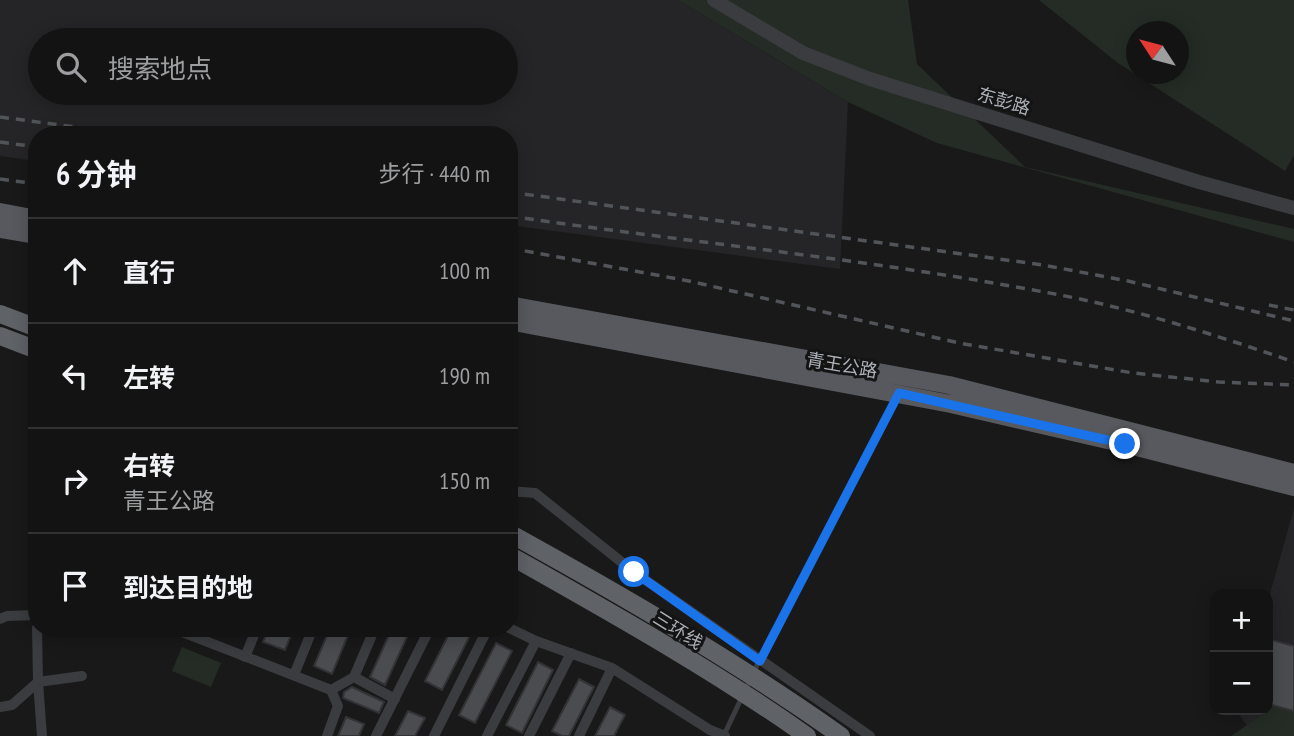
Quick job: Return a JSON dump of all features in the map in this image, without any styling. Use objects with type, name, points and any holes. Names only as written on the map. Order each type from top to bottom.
[{"type":"highway","points":[[0,314],[28,325]]},
{"type":"highway","points":[[0,336],[28,347]]},
{"type":"highway","name":"三环线","points":[[518,538],[640,606],[780,693],[841,736]]},
{"type":"highway","name":"三环线","points":[[518,560],[628,622],[807,736]]},
{"type":"main road","points":[[0,212],[28,217]]},
{"type":"main road","points":[[0,229],[28,234]]},
{"type":"main road","name":"青王公路","points":[[518,307],[949,385],[1294,473]]},
{"type":"main road","name":"青王公路","points":[[518,323],[899,393],[1125,444],[1294,487]]},
{"type":"street","name":"东彭路","points":[[715,0],[803,53],[870,79],[1199,182],[1294,208]]},
{"type":"street","points":[[518,492],[535,493],[634,572],[870,736]]},
{"type":"street","points":[[0,619],[28,615]]},
{"type":"street","points":[[518,632],[612,668],[710,730],[724,736]]},
{"type":"street","points":[[37,637],[42,736]]},
{"type":"street","points":[[206,637],[245,657],[331,690],[338,706],[327,736]]},
{"type":"street","points":[[245,657],[253,637]]},
{"type":"street","points":[[294,675],[309,637]]},
{"type":"street","points":[[331,690],[354,677],[371,637]]},
{"type":"street","points":[[376,736],[426,637]]},
{"type":"street","points":[[434,736],[484,637]]},
{"type":"street","points":[[487,736],[536,641]]},
{"type":"street","points":[[529,736],[571,653]]},
{"type":"street","points":[[579,736],[612,668]]},
{"type":"street","points":[[0,708],[12,705],[38,682],[82,676]]},
{"type":"street","points":[[354,677],[395,699]]},
{"type":"lane","points":[[724,736],[899,393]]},
{"type":"shaded area","points":[[0,0],[678,0],[848,102],[840,269],[518,226],[518,126],[28,126],[28,160],[0,156]]},
{"type":"shaded area","points":[[678,0],[908,0],[917,64],[1025,167],[1294,229],[1294,242],[937,143],[848,102]]},
{"type":"shaded area","points":[[1039,0],[1294,0],[1294,155],[1285,171],[1150,84],[1189,84],[1189,21],[1126,21],[1126,68]]},
{"type":"shaded area","points":[[1294,508],[1294,736],[1254,736],[1240,715],[1273,715],[1271,589]]},
{"type":"shaded area","points":[[182,647],[221,663],[211,687],[172,671]]},
{"type":"shaded area","points":[[1294,693],[1294,736],[1231,736],[1262,715],[1273,715],[1273,707]]},
{"type":"building","points":[[265,637],[290,637],[285,650],[263,642]]},
{"type":"building","points":[[326,637],[347,637],[332,674],[314,666]]},
{"type":"building","points":[[388,637],[407,637],[385,685],[370,677]]},
{"type":"building","points":[[447,637],[469,637],[442,690],[425,681]]},
{"type":"building","points":[[1273,640],[1294,646],[1294,711],[1273,705]]},
{"type":"building","points":[[496,643],[512,651],[475,723],[459,715]]},
{"type":"building","points":[[538,662],[553,670],[522,733],[506,725]]},
{"type":"building","points":[[579,679],[594,687],[569,736],[562,736],[552,731]]},
{"type":"building","points":[[352,687],[384,702],[379,713],[343,698],[344,692]]},
{"type":"building","points":[[610,707],[625,715],[614,736],[595,736]]},
{"type":"building","points":[[408,711],[425,718],[415,736],[395,736]]},
{"type":"building","points":[[346,717],[364,724],[359,736],[338,736]]},
{"type":"railway","points":[[0,117],[68,126]]},
{"type":"railway","points":[[0,142],[28,146]]},
{"type":"railway","points":[[0,179],[28,183]]},
{"type":"railway","points":[[518,193],[1043,265],[1128,281],[1294,321]]},
{"type":"railway","points":[[518,217],[844,260],[1044,292],[1108,305],[1170,322],[1294,362]]},
{"type":"railway","points":[[518,250],[689,281],[959,343],[1133,373],[1219,382],[1294,385]]},
{"type":"railway","points":[[1269,305],[1294,310]]},
{"type":"route","points":[[634,572],[760,661],[899,393],[1125,444]]}]
